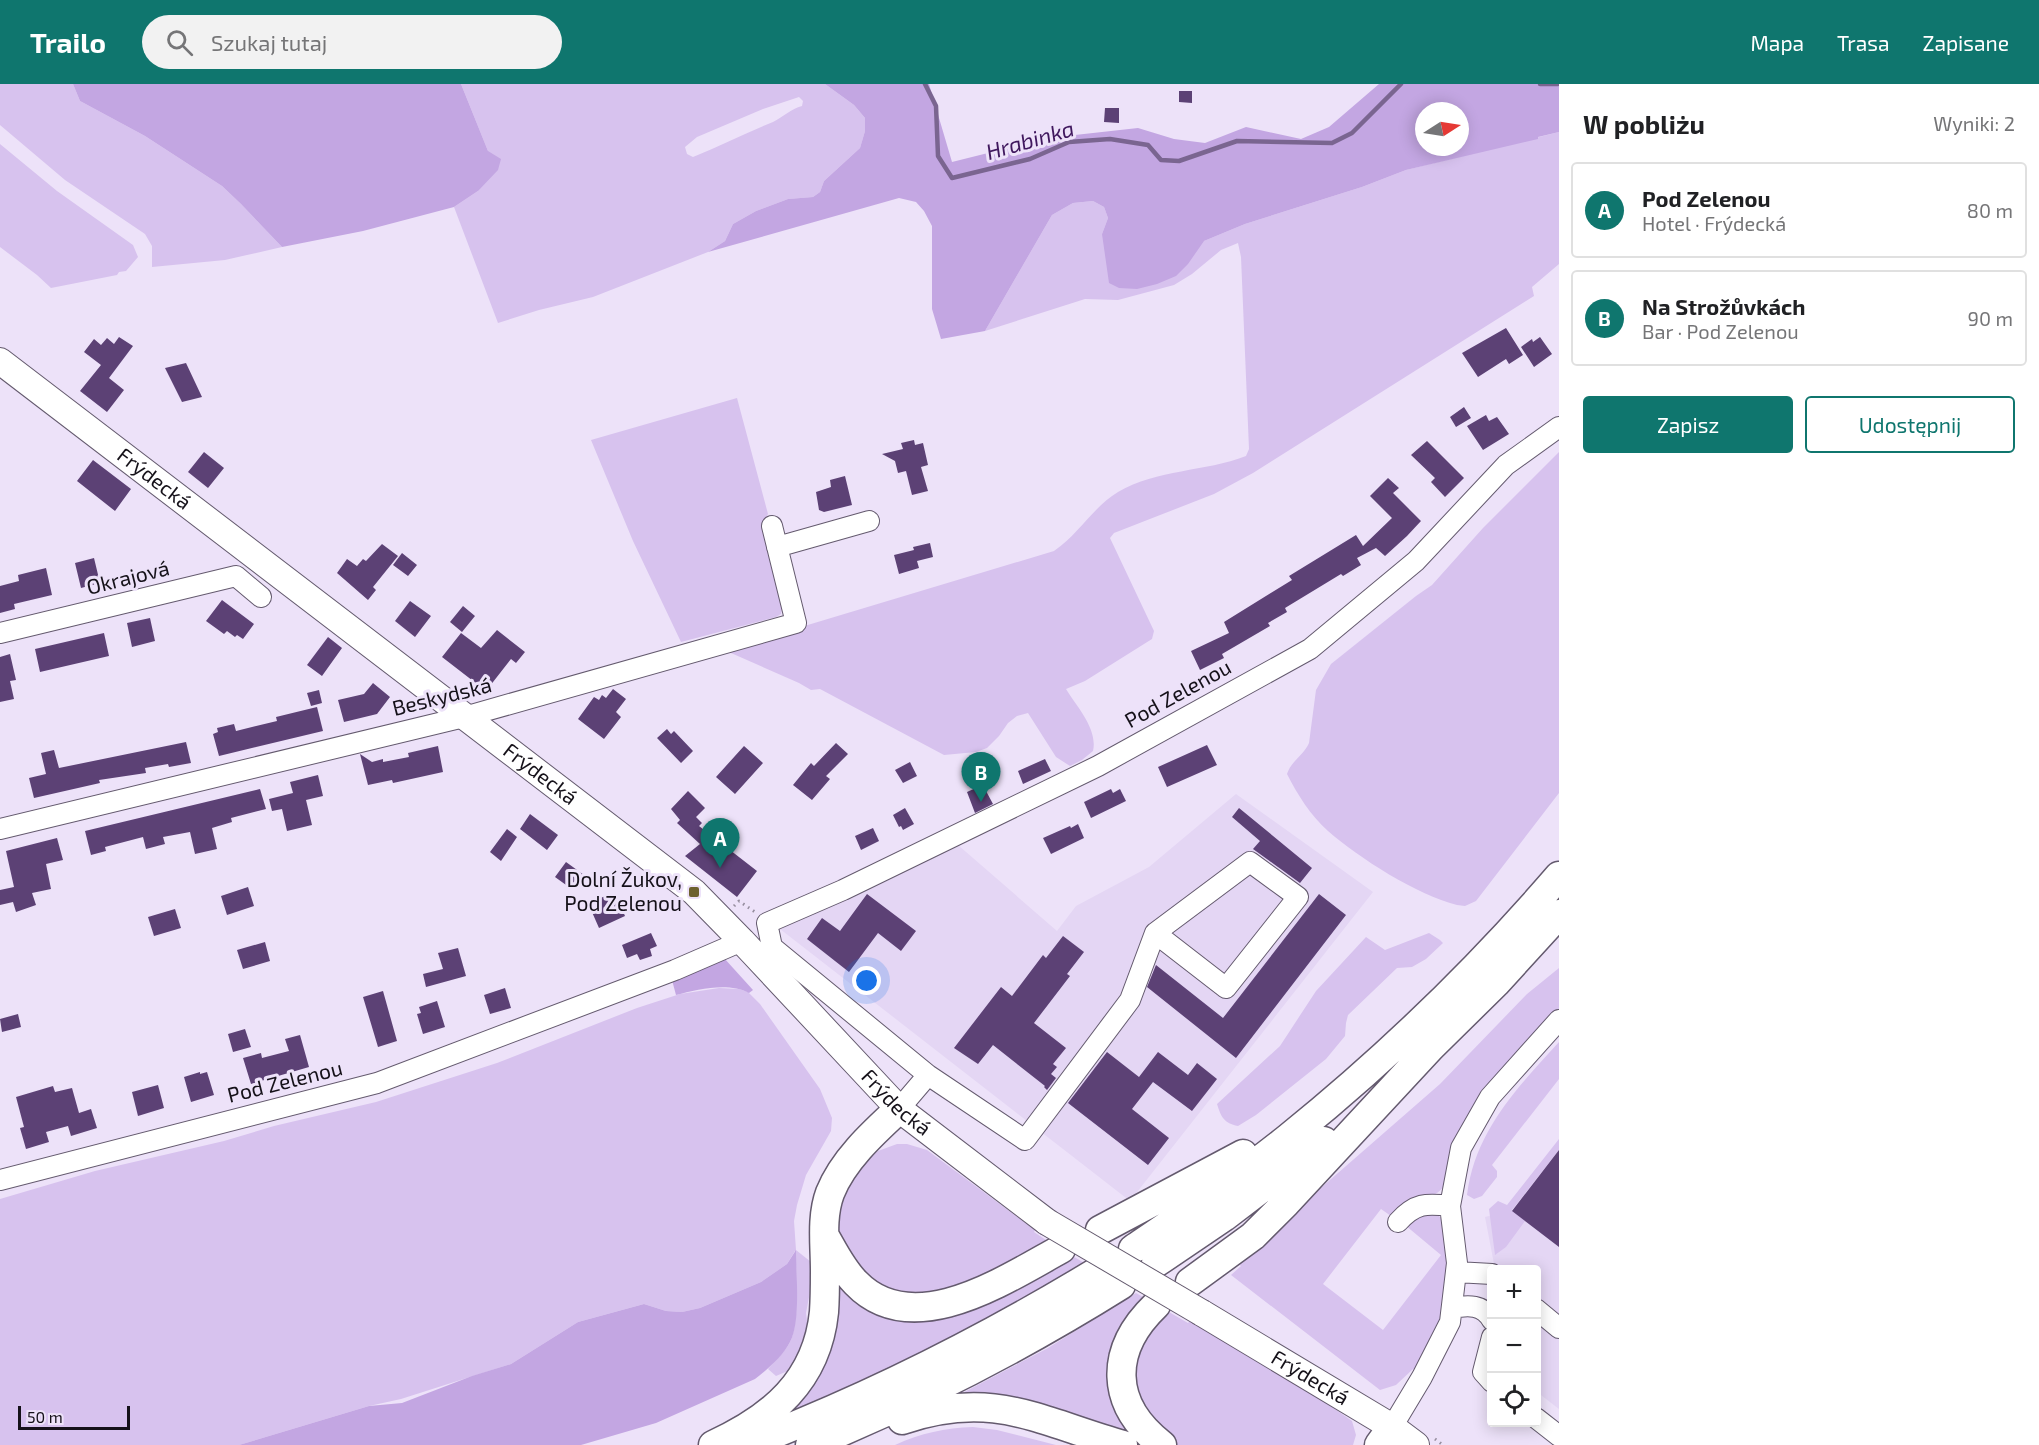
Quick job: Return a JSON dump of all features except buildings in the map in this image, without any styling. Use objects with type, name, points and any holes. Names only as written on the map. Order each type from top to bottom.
[{"type":"highway","points":[[1431,1047],[1295,1164],[1224,1217],[1145,1256],[1228,1184],[1354,1083],[1487,956],[1559,876]]},
{"type":"highway","points":[[1190,1282],[1253,1236],[1431,1047],[1496,983],[1559,914]]},
{"type":"highway","points":[[1100,1230],[1226,1164],[1274,1136],[1354,1083]]},
{"type":"highway","points":[[713,1445],[759,1421],[797,1385],[818,1341],[824,1313],[826,1207],[836,1180],[872,1134],[899,1109]]},
{"type":"highway","points":[[825,1236],[844,1270],[858,1286],[874,1297],[893,1304],[913,1307],[933,1306],[967,1297],[1061,1249]]},
{"type":"highway","points":[[746,1445],[872,1393],[1027,1314],[1110,1278],[1059,1324],[895,1409],[810,1445]]},
{"type":"highway","points":[[1156,1305],[1140,1322],[1127,1343],[1122,1380],[1132,1415],[1147,1434],[1162,1445]]},
{"type":"highway","points":[[823,1445],[932,1411],[968,1406],[1006,1409],[1033,1415],[1123,1445]]},
{"type":"main road","name":"Frýdecká","points":[[0,361],[694,892],[742,940],[899,1109],[1047,1222],[1202,1313],[1385,1436],[1423,1440]]},
{"type":"street","name":"Pod Zelenou","points":[[767,923],[843,890],[1098,766],[1310,649],[1416,561],[1506,465],[1559,428]]},
{"type":"street","points":[[777,547],[869,522]]},
{"type":"street","name":"Beskydská","points":[[1,822],[464,717],[796,623],[772,526]]},
{"type":"street","name":"Okrajová","points":[[0,633],[236,576],[261,597]]},
{"type":"street","points":[[767,923],[772,947],[928,1075],[1025,1140],[1130,1000],[1155,933],[1250,862],[1298,897],[1226,988],[1155,933]]},
{"type":"street","name":"Pod Zelenou","points":[[0,1180],[377,1083],[675,970],[742,940]]},
{"type":"street","points":[[1385,1436],[1418,1384],[1450,1322],[1457,1263],[1450,1206],[1461,1148],[1490,1097],[1559,1020]]},
{"type":"street","points":[[899,1109],[928,1075]]},
{"type":"street","points":[[1398,1222],[1407,1212],[1422,1204],[1450,1206]]},
{"type":"street","points":[[1456,1272],[1487,1274]]},
{"type":"street","points":[[1452,1308],[1470,1305],[1487,1312],[1490,1319]]},
{"type":"street","points":[[1541,1313],[1559,1328]]},
{"type":"street","points":[[1487,1354],[1483,1371],[1487,1376]]},
{"type":"street","points":[[1541,1422],[1559,1436]]},
{"type":"path","points":[[722,920],[739,901],[767,923]]},
{"type":"path","points":[[1423,1440],[1443,1445]]},
{"type":"shaded area","points":[[0,84],[73,84],[80,101],[145,136],[222,186],[282,247],[225,260],[152,267],[152,246],[145,234],[65,180],[0,125]]},
{"type":"shaded area","points":[[73,84],[461,84],[488,151],[501,159],[498,170],[478,191],[454,207],[363,231],[282,247],[222,186],[145,136],[80,101]]},
{"type":"shaded area","points":[[461,84],[825,84],[854,105],[865,118],[865,131],[860,148],[824,181],[820,192],[813,197],[788,199],[756,211],[733,224],[725,241],[708,252],[593,297],[498,323],[454,207],[478,191],[488,151]],"holes":[[[799,97],[803,101],[802,106],[773,122],[693,157],[687,154],[685,147],[697,137],[763,109]]]},
{"type":"shaded area","points":[[825,84],[929,84],[952,162],[1048,138],[1138,128],[1174,139],[1205,143],[1246,127],[1301,139],[1329,127],[1379,84],[1559,84],[1559,132],[1469,155],[1469,102],[1415,102],[1415,156],[1466,156],[1406,170],[1362,187],[1245,224],[1204,241],[1188,264],[1176,276],[1137,289],[1119,288],[1109,283],[1102,234],[1108,218],[1104,207],[1093,201],[1073,203],[1052,215],[985,331],[941,339],[932,309],[932,226],[916,202],[899,198],[708,252],[725,241],[733,224],[756,211],[788,199],[813,197],[820,192],[824,181],[860,148],[865,131],[865,118],[854,105]]},
{"type":"shaded area","points":[[1559,132],[1559,264],[1532,287],[1534,296],[1253,473],[1214,494],[1114,533],[1110,538],[1154,631],[1152,639],[1085,681],[1066,689],[1086,718],[1094,743],[1093,751],[1082,760],[1070,766],[1056,757],[1028,713],[1017,716],[1008,723],[987,748],[976,752],[944,755],[820,689],[811,690],[731,653],[731,648],[1054,551],[1118,492],[1149,479],[1246,456],[1249,449],[1241,257],[1238,243],[1221,250],[1192,274],[1174,285],[1118,300],[1085,299],[985,331],[1052,215],[1073,203],[1093,201],[1104,207],[1108,218],[1102,234],[1204,241],[1245,224],[1362,187],[1406,170]]},
{"type":"shaded area","points":[[0,144],[57,191],[133,245],[138,257],[126,271],[119,272],[117,275],[51,288],[0,247]]},
{"type":"shaded area","points":[[737,398],[768,514],[762,524],[783,603],[781,614],[681,642],[633,541],[591,440]]},
{"type":"shaded area","points":[[1559,452],[1559,793],[1476,901],[1465,906],[1457,905],[1407,884],[1372,864],[1341,842],[1310,812],[1287,774],[1291,765],[1309,743],[1316,690],[1331,664],[1432,585],[1483,528]]},
{"type":"shaded area","points":[[1236,794],[1373,892],[1130,1201],[780,929],[958,845],[1057,931],[1076,906],[1149,867]]},
{"type":"shaded area","points":[[1429,933],[1443,943],[1426,959],[1412,967],[1397,968],[1348,1015],[1345,1036],[1326,1059],[1256,1115],[1238,1126],[1224,1119],[1217,1104],[1280,1046],[1316,991],[1366,937],[1385,950]]},
{"type":"shaded area","points":[[724,958],[753,990],[749,993],[723,987],[676,995],[672,980]]},
{"type":"shaded area","points":[[1559,968],[1559,1011],[1493,1084],[1444,1186],[1434,1195],[1407,1201],[1391,1216],[1381,1209],[1323,1284],[1383,1330],[1441,1255],[1405,1225],[1417,1213],[1437,1214],[1440,1217],[1444,1225],[1447,1265],[1445,1303],[1439,1327],[1417,1372],[1413,1369],[1396,1385],[1380,1390],[1231,1275],[1241,1266],[1232,1259],[1291,1214],[1440,1084],[1527,994]]},
{"type":"shaded area","points":[[719,988],[748,992],[760,1004],[820,1089],[832,1118],[831,1131],[806,1175],[794,1221],[796,1250],[811,1262],[813,1276],[806,1313],[809,1337],[790,1370],[776,1376],[768,1369],[785,1351],[795,1325],[797,1299],[795,1251],[787,1264],[761,1282],[700,1308],[682,1312],[666,1311],[644,1304],[578,1322],[511,1364],[401,1399],[369,1406],[239,1445],[0,1445],[0,1199],[95,1171],[376,1102],[497,1063],[637,1008],[680,994]]},
{"type":"shaded area","points":[[1559,1042],[1559,1079],[1492,1165],[1497,1171],[1497,1177],[1482,1196],[1474,1199],[1467,1195],[1472,1172],[1489,1131],[1500,1112],[1528,1076]]},
{"type":"shaded area","points":[[1559,1139],[1559,1150],[1512,1210],[1525,1221],[1506,1247],[1495,1255],[1489,1209],[1498,1201],[1507,1205]]},
{"type":"shaded area","points":[[897,1144],[907,1144],[927,1150],[1055,1246],[976,1287],[894,1299],[841,1254],[836,1238],[838,1204],[859,1168],[878,1151]]},
{"type":"shaded area","points":[[1559,1150],[1559,1409],[1541,1395],[1541,1265],[1494,1265],[1485,1217],[1512,1210]]},
{"type":"shaded area","points":[[796,1250],[796,1323],[790,1342],[783,1352],[755,1379],[656,1423],[581,1445],[239,1445],[369,1406],[402,1403],[472,1376],[511,1364],[578,1322],[644,1304],[666,1311],[682,1312],[700,1308],[761,1282],[787,1264]]},
{"type":"shaded area","points":[[1071,1255],[1086,1264],[999,1314],[869,1380],[778,1418],[833,1276],[879,1310]]},
{"type":"shaded area","points":[[1136,1293],[1148,1300],[1130,1319],[1140,1441],[953,1398],[1048,1348]]},
{"type":"shaded area","points":[[1162,1308],[1188,1323],[1190,1321],[1295,1381],[1352,1421],[1356,1435],[1353,1445],[1172,1445],[1141,1416],[1127,1371]]},
{"type":"shaded area","points":[[973,1427],[997,1430],[1056,1445],[895,1445],[933,1432]]},
{"type":"waterway","name":"Hrabinka","points":[[925,84],[936,106],[938,156],[952,178],[1030,159],[1069,142],[1110,139],[1148,145],[1161,160],[1179,161],[1237,141],[1332,143],[1352,133],[1401,84]]},
{"type":"waterway","name":"Hrabinka","points":[[1540,84],[1558,84]]},
{"type":"place","name":"Na Strožůvkách","points":[[981,802]]},
{"type":"place","name":"Pod Zelenou","points":[[720,868]]},
{"type":"place","name":"Dolní Žukov, Pod Zelenou","points":[[694,892]]}]
